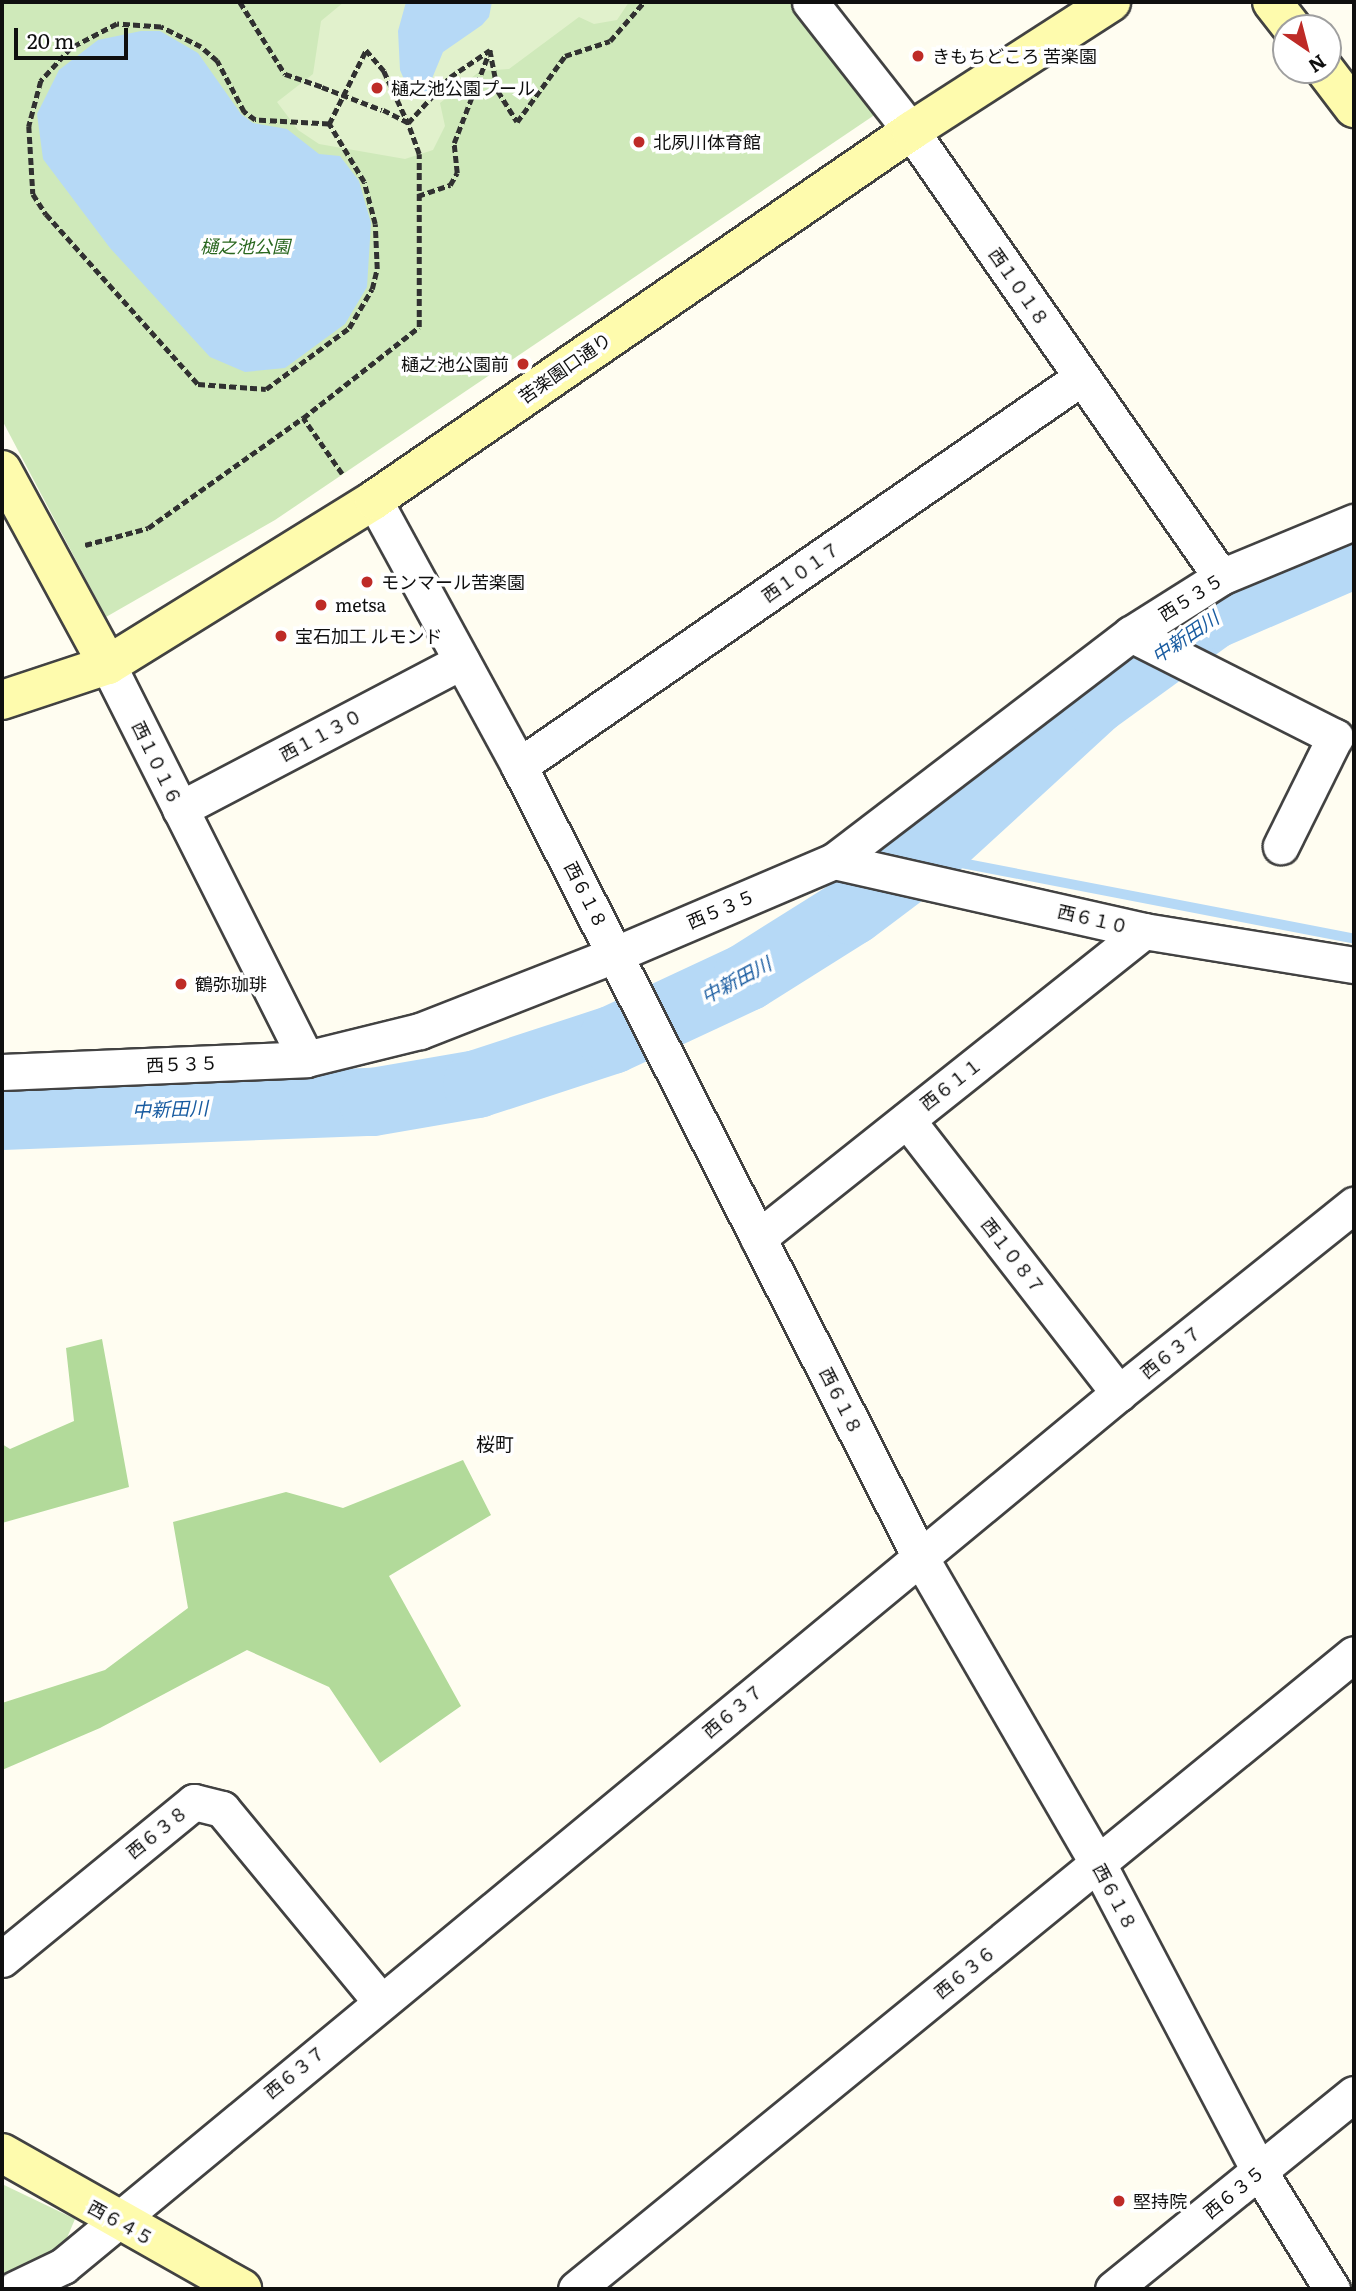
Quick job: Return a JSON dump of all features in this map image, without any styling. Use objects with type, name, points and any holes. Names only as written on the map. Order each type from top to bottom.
[{"type":"street","name":"西１０１８","points":[[810,2],[911,131],[1221,577]]},
{"type":"street","name":"苦楽園口通り","points":[[2,700],[108,665],[360,490],[1111,2]]},
{"type":"street","points":[[1336,84],[1354,108]]},
{"type":"street","name":"西１０１７","points":[[519,766],[1082,377]]},
{"type":"street","name":"西１０１６","points":[[2,470],[108,665],[306,1059]]},
{"type":"street","name":"西６１８","points":[[360,490],[462,661],[519,766],[920,1557],[1098,1864],[1259,2171],[1332,2289]]},
{"type":"street","name":"西５３５","points":[[2,1072],[306,1059],[420,1031],[616,954],[834,861],[1131,634],[1221,577],[1354,522]]},
{"type":"street","points":[[1131,634],[1335,737],[1282,846]]},
{"type":"street","name":"西１１３０","points":[[180,809],[462,661]]},
{"type":"street","name":"西６１０","points":[[834,861],[1144,931],[1354,965]]},
{"type":"street","name":"西６１１","points":[[758,1238],[1144,931]]},
{"type":"street","name":"西１０８７","points":[[906,1119],[1119,1393]]},
{"type":"street","name":"西６３７","points":[[15,2289],[63,2266],[113,2220],[1119,1393],[1354,1205]]},
{"type":"street","name":"西６３６","points":[[576,2289],[1354,1654]]},
{"type":"street","name":"西６３８","points":[[2,1959],[194,1802],[222,1809],[381,2002]]},
{"type":"street","name":"西６３５","points":[[1113,2289],[1354,2094]]},
{"type":"street","name":"西６４５","points":[[2,2153],[113,2220],[242,2289]]},
{"type":"path","points":[[240,2],[285,74],[382,110],[408,123]]},
{"type":"path","points":[[490,50],[498,91],[517,122],[565,56],[610,41],[644,2]]},
{"type":"path","points":[[117,24],[161,27],[201,47],[217,61],[243,112],[255,120],[329,124],[364,181],[378,244],[372,289],[349,328],[266,389],[198,384],[33,194],[29,126],[41,81],[71,48],[117,24]]},
{"type":"path","points":[[48,555],[148,528],[303,418],[419,327],[419,154],[384,71],[366,50],[329,124]]},
{"type":"path","points":[[408,123],[450,77],[490,50]]},
{"type":"path","points":[[418,196],[450,185],[457,173],[454,143],[490,50]]},
{"type":"path","points":[[303,418],[360,490]]},
{"type":"green space","name":"樋之池公園","points":[[2,2],[789,2],[876,114],[275,520],[106,617],[2,420]]},
{"type":"green space","name":"樋之池公園プール","points":[[344,2],[629,2],[617,20],[594,24],[579,17],[509,69],[480,71],[440,103],[445,126],[433,150],[405,159],[319,144],[298,130],[277,102],[313,74],[321,21]]},
{"type":"green space","points":[[102,1339],[129,1487],[2,1523],[2,1444],[10,1449],[74,1421],[66,1348]]},
{"type":"green space","points":[[463,1460],[491,1515],[389,1576],[461,1706],[380,1763],[329,1687],[247,1650],[100,1728],[2,1770],[2,1703],[105,1670],[188,1608],[173,1522],[286,1492],[343,1508]]},
{"type":"green space","points":[[2,2184],[75,2219],[61,2252],[2,2279]]},
{"type":"water","points":[[406,2],[492,2],[489,17],[482,25],[443,52],[426,93],[406,84],[400,70],[398,31]]},
{"type":"water","points":[[141,31],[160,31],[198,53],[241,114],[253,123],[287,129],[319,154],[340,156],[359,181],[371,223],[367,287],[345,324],[285,368],[245,372],[210,357],[110,248],[43,159],[37,114],[59,70],[98,40]]},
{"type":"waterway","name":"中新田川","points":[[2,1116],[373,1102],[477,1084],[612,1040],[747,977],[852,911],[925,856],[1094,701],[1213,615],[1354,554]]},
{"type":"waterway","points":[[925,856],[1354,939]]},
{"type":"place","name":"きもちどころ 苦楽園","points":[[918,56]]},
{"type":"place","name":"樋之池公園プール","points":[[377,88]]},
{"type":"place","name":"北夙川体育館","points":[[639,142]]},
{"type":"place","name":"樋之池公園前","points":[[523,364]]},
{"type":"place","name":"モンマール苦楽園","points":[[367,582]]},
{"type":"place","name":"metsa","points":[[321,605]]},
{"type":"place","name":"宝石加工 ルモンド","points":[[281,636]]},
{"type":"place","name":"鶴弥珈琲","points":[[181,984]]},
{"type":"place","name":"堅持院","points":[[1119,2201]]},
{"type":"district","name":"桜町","points":[[495,1444]]}]
